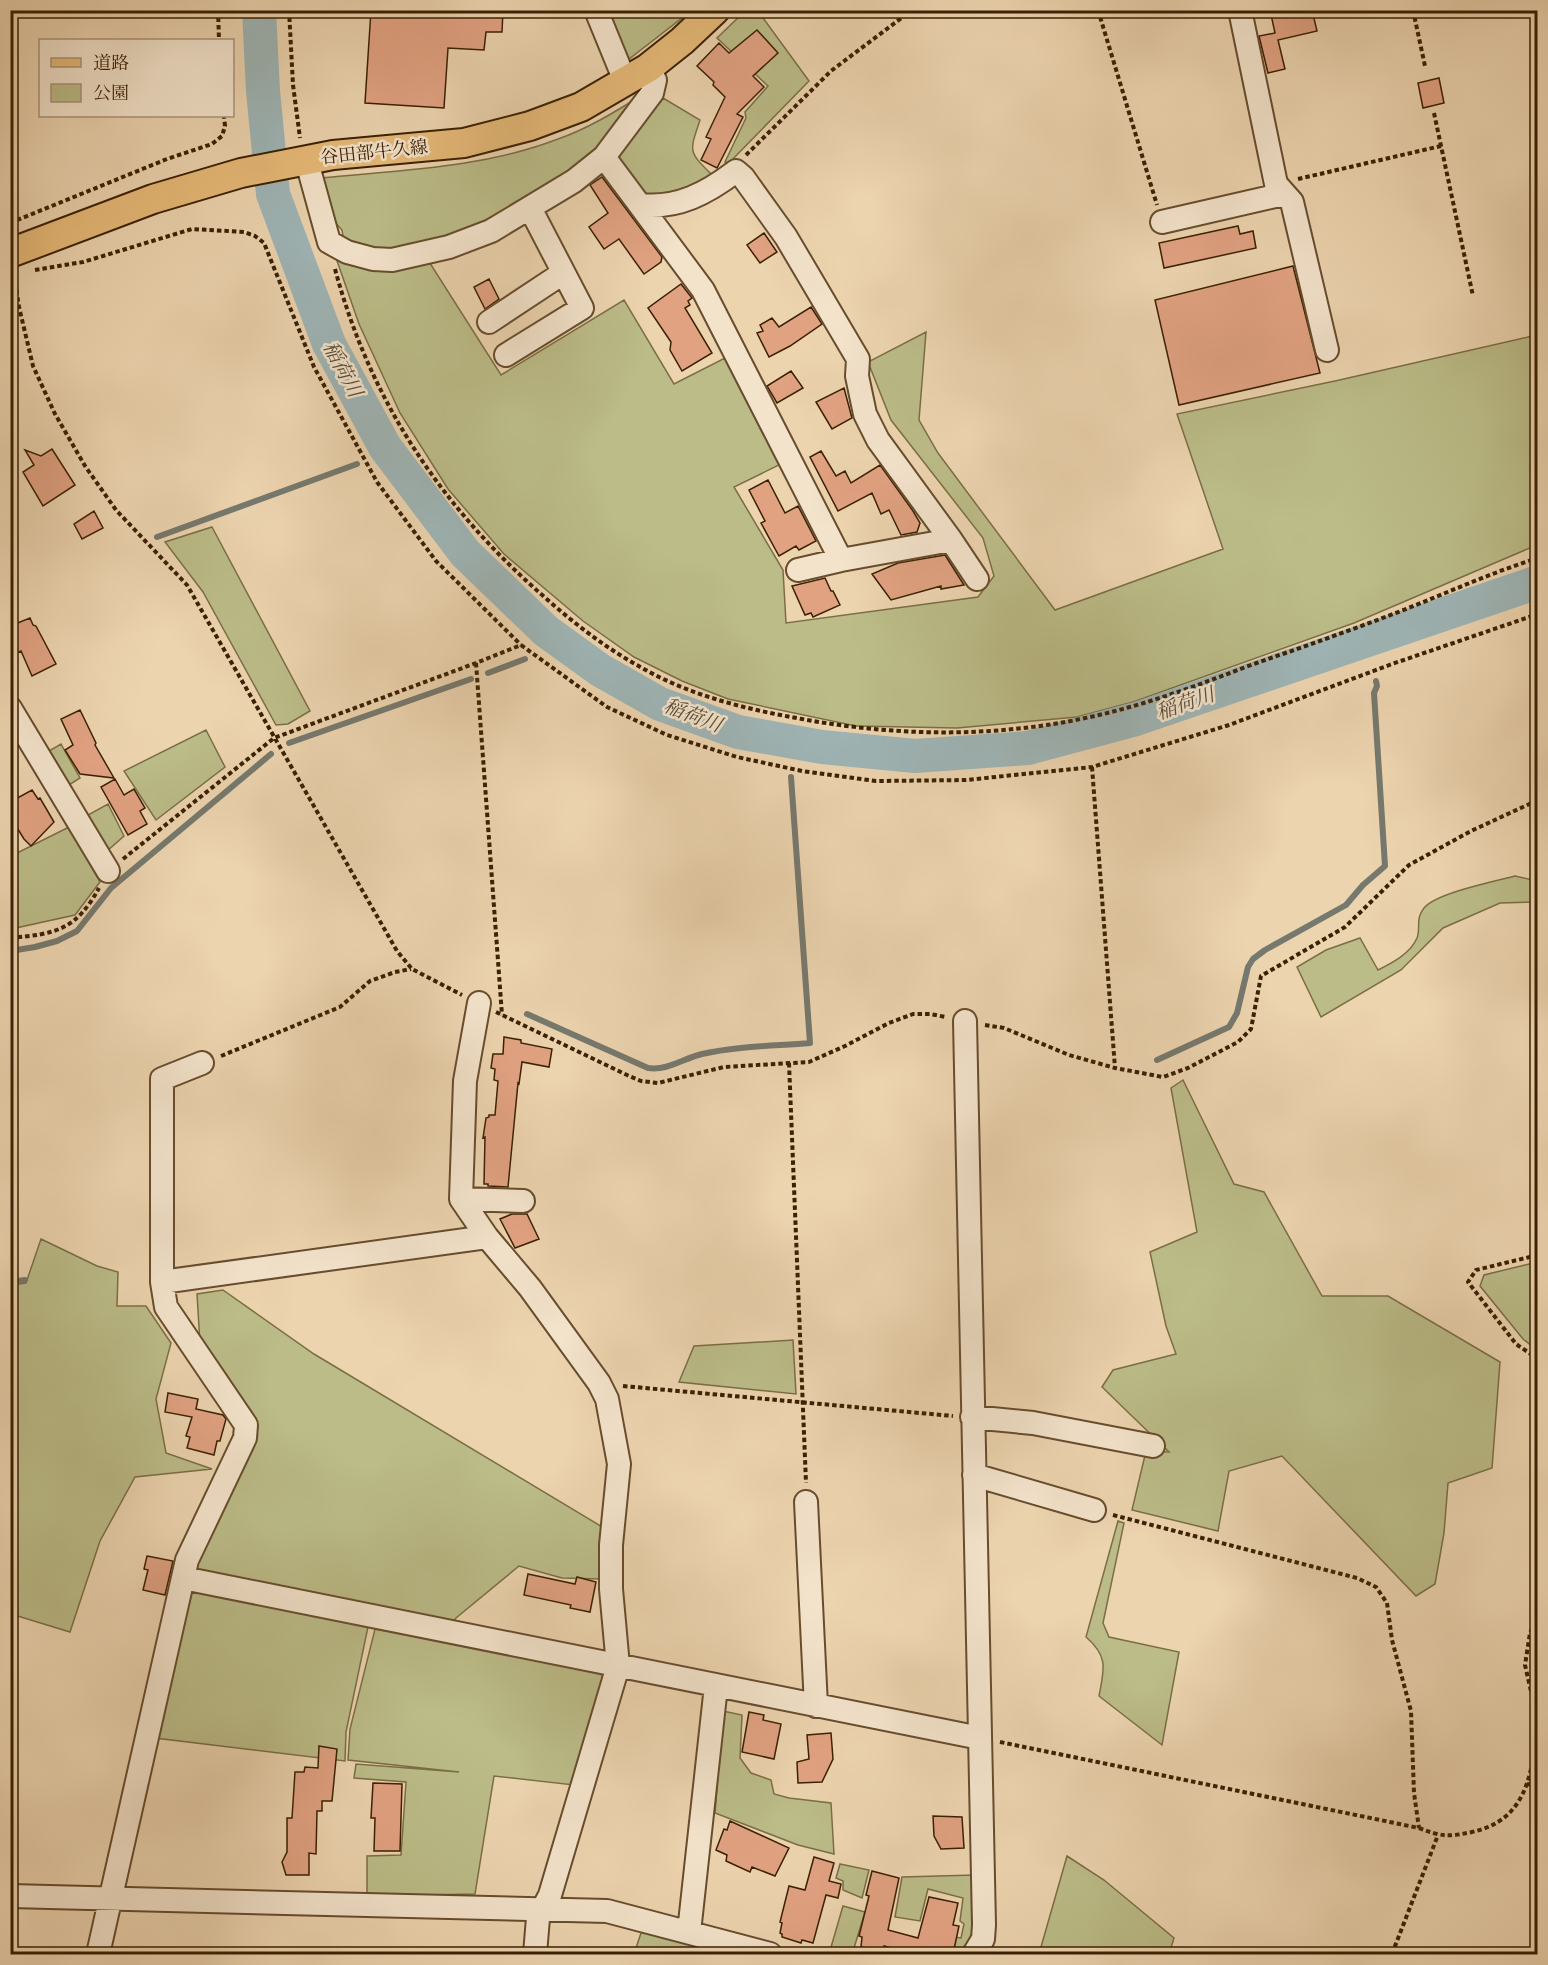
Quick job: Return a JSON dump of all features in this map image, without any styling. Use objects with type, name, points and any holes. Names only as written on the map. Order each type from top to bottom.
[{"type":"main road","name":"谷田部牛久線","points":[[18,265],[153,199],[241,173],[304,160],[464,143],[531,126],[581,107],[636,75],[682,41],[715,10]]},
{"type":"street","points":[[304,160],[310,173],[329,242],[347,252],[373,260],[392,260],[449,247],[491,231],[574,180],[604,157],[652,93],[655,80],[636,75],[596,10]]},
{"type":"street","points":[[1240,10],[1280,189],[1292,202],[1327,350]]},
{"type":"street","points":[[604,157],[703,290],[841,560]]},
{"type":"street","points":[[640,204],[657,207],[672,205],[704,192],[736,171],[786,237],[858,359],[857,376],[865,414],[878,440],[977,579]]},
{"type":"street","points":[[1162,222],[1280,189]]},
{"type":"street","points":[[506,355],[582,309],[530,208]]},
{"type":"street","points":[[489,321],[563,273]]},
{"type":"street","points":[[798,570],[951,540]]},
{"type":"street","points":[[10,708],[108,871]]},
{"type":"street","points":[[479,1003],[465,1081],[461,1199],[487,1237],[530,1288],[599,1383],[607,1399],[619,1464],[611,1545],[611,1589],[618,1666],[550,1895],[538,1918],[535,1954]]},
{"type":"street","points":[[965,1021],[984,1925],[983,1939],[974,1954]]},
{"type":"street","points":[[98,1954],[187,1560],[245,1438],[246,1425],[166,1307],[162,1282],[162,1079],[202,1063]]},
{"type":"street","points":[[461,1199],[523,1201]]},
{"type":"street","points":[[162,1282],[487,1237]]},
{"type":"street","points":[[972,1418],[1033,1423],[1153,1446]]},
{"type":"street","points":[[974,1475],[1094,1510]]},
{"type":"street","points":[[806,1502],[816,1706]]},
{"type":"street","points":[[183,1578],[980,1738]]},
{"type":"street","points":[[689,1932],[716,1686]]},
{"type":"street","points":[[10,1896],[607,1911],[770,1954]]},
{"type":"path","points":[[218,10],[219,39]]},
{"type":"path","points":[[289,10],[293,85],[304,160]]},
{"type":"path","points":[[736,171],[740,162],[831,71],[912,10]]},
{"type":"path","points":[[1098,10],[1162,222]]},
{"type":"path","points":[[1413,10],[1425,66]]},
{"type":"path","points":[[1434,113],[1473,296]]},
{"type":"path","points":[[10,223],[166,159],[212,144],[222,136],[225,126],[224,117]]},
{"type":"path","points":[[1280,189],[1442,146]]},
{"type":"path","points":[[1538,614],[1392,664],[1229,724],[1092,767],[966,780],[876,781],[802,771],[737,757],[667,735],[607,707],[521,645],[436,561],[377,482],[314,368],[264,243],[255,236],[244,232],[192,229],[83,262],[44,270],[18,265],[13,272],[33,366],[55,414],[85,466],[116,510],[187,585],[396,951],[412,969],[641,1081],[658,1083],[724,1068],[809,1062],[889,1023],[913,1014],[930,1014],[1004,1028],[1070,1055],[1115,1068],[1163,1077],[1188,1068],[1238,1042],[1251,1029],[1262,976],[1345,927],[1409,866],[1471,831],[1538,800]]},
{"type":"path","points":[[329,242],[347,315],[370,369],[422,462],[441,490],[501,558],[559,611],[637,666],[672,683],[725,703],[816,722],[899,732],[1003,730],[1096,716],[1139,705],[1199,685],[1538,558]]},
{"type":"path","points":[[10,938],[36,936],[62,930],[89,908],[108,871],[274,738],[521,645]]},
{"type":"path","points":[[476,663],[502,1015]]},
{"type":"path","points":[[1092,767],[1115,1068]]},
{"type":"path","points":[[202,1063],[340,1007],[370,981],[412,969]]},
{"type":"path","points":[[789,1063],[806,1502]]},
{"type":"path","points":[[1538,1255],[1476,1270],[1468,1282],[1516,1344],[1538,1359]]},
{"type":"path","points":[[599,1383],[972,1418]]},
{"type":"path","points":[[1094,1510],[1357,1578],[1376,1587],[1388,1604],[1392,1640],[1411,1711],[1414,1793],[1419,1828]]},
{"type":"path","points":[[1538,1614],[1530,1633],[1525,1665],[1538,1722]]},
{"type":"path","points":[[980,1738],[1419,1828],[1448,1837],[1488,1829],[1502,1821],[1515,1806],[1532,1770],[1538,1728]]},
{"type":"path","points":[[1527,1784],[1538,1786]]},
{"type":"path","points":[[1392,1954],[1438,1835]]},
{"type":"green space","points":[[605,11],[691,11],[629,59]]},
{"type":"green space","points":[[745,11],[758,11],[809,81],[729,163],[725,162],[746,118],[745,112],[768,86],[717,38]]},
{"type":"green space","points":[[639,97],[627,117],[574,175],[483,224],[429,241],[373,253],[344,242],[342,230],[331,218],[321,178],[471,162],[530,149],[569,135]]},
{"type":"green space","points":[[663,98],[700,120],[693,151],[713,176],[694,190],[645,196],[613,157]]},
{"type":"green space","points":[[335,255],[428,260],[501,375],[624,300],[674,384],[725,358],[783,463],[734,487],[783,570],[786,623],[978,597],[994,576],[983,538],[891,420],[868,362],[926,332],[919,420],[938,453],[1055,610],[1223,549],[1177,414],[1537,335],[1537,545],[1354,623],[1133,702],[1077,717],[957,728],[856,726],[728,699],[682,681],[634,657],[583,621],[504,554],[448,489],[400,413],[359,324]]},
{"type":"green space","points":[[212,527],[310,711],[288,724],[276,725],[203,592],[165,542]]},
{"type":"green space","points":[[206,730],[225,767],[156,820],[124,771]]},
{"type":"green space","points":[[61,744],[80,778],[69,785],[49,751]]},
{"type":"green space","points":[[108,804],[124,836],[107,851],[88,815]]},
{"type":"green space","points":[[69,827],[100,882],[75,915],[11,929],[11,856]]},
{"type":"green space","points":[[1515,876],[1537,881],[1537,902],[1500,903],[1443,928],[1401,970],[1321,1017],[1297,967],[1326,950],[1360,938],[1378,970],[1400,957],[1414,944],[1421,912],[1431,903],[1467,888]]},
{"type":"green space","points":[[1183,1080],[1234,1184],[1264,1192],[1322,1296],[1388,1296],[1500,1362],[1492,1468],[1448,1483],[1444,1533],[1435,1584],[1416,1596],[1282,1456],[1229,1471],[1218,1531],[1132,1510],[1146,1451],[1169,1452],[1102,1387],[1113,1370],[1176,1354],[1166,1326],[1150,1252],[1197,1232],[1171,1088]]},
{"type":"green space","points":[[41,1239],[97,1266],[118,1272],[117,1306],[146,1306],[171,1343],[156,1399],[166,1453],[212,1469],[135,1477],[100,1541],[70,1632],[11,1614],[11,1285],[26,1283]]},
{"type":"green space","points":[[1538,1262],[1537,1350],[1523,1339],[1480,1286],[1484,1275]]},
{"type":"green space","points":[[223,1290],[314,1354],[604,1528],[600,1579],[562,1578],[519,1566],[456,1618],[451,1625],[198,1572],[193,1561],[250,1443],[200,1344],[197,1294]]},
{"type":"green space","points":[[793,1340],[796,1394],[679,1382],[694,1346]]},
{"type":"green space","points":[[1118,1521],[1124,1523],[1103,1623],[1109,1637],[1179,1652],[1162,1745],[1099,1696],[1103,1671],[1102,1657],[1086,1637]]},
{"type":"green space","points":[[194,1589],[369,1622],[346,1732],[345,1761],[155,1738],[185,1604]]},
{"type":"green space","points":[[375,1629],[598,1668],[603,1678],[574,1785],[494,1776],[475,1894],[367,1896],[367,1856],[401,1855],[406,1782],[354,1778],[356,1764],[459,1772],[348,1760],[350,1729]]},
{"type":"green space","points":[[723,1711],[742,1715],[740,1758],[751,1773],[771,1780],[774,1794],[831,1803],[834,1854],[798,1845],[715,1813]]},
{"type":"green space","points":[[1067,1856],[1104,1880],[1174,1938],[1169,1954],[1039,1954]]},
{"type":"green space","points":[[840,1864],[869,1870],[862,1898],[843,1890],[843,1881],[836,1878]]},
{"type":"green space","points":[[975,1875],[976,1934],[965,1954],[949,1950],[954,1937],[961,1938],[964,1924],[960,1921],[963,1898],[928,1889],[920,1921],[895,1917],[902,1877]]},
{"type":"green space","points":[[843,1906],[865,1912],[854,1948],[876,1954],[829,1954]]},
{"type":"green space","points":[[642,1930],[730,1954],[634,1954]]},
{"type":"building","points":[[371,10],[503,10],[502,32],[486,32],[484,50],[448,48],[444,108],[365,103]]},
{"type":"building","points":[[1270,10],[1312,10],[1317,31],[1278,40],[1285,69],[1268,73],[1259,36],[1275,33]]},
{"type":"building","points":[[757,30],[778,53],[753,76],[764,87],[737,114],[743,117],[717,168],[701,160],[711,139],[706,137],[725,97],[713,85],[714,82],[697,66],[719,43],[729,53]]},
{"type":"building","points":[[1439,78],[1444,103],[1423,108],[1418,83]]},
{"type":"building","points":[[602,177],[662,257],[661,262],[644,274],[619,239],[604,249],[589,227],[608,213],[590,185]]},
{"type":"building","points":[[1238,226],[1240,234],[1253,231],[1256,248],[1164,268],[1159,243]]},
{"type":"building","points":[[764,233],[777,252],[760,263],[747,245]]},
{"type":"building","points":[[1293,266],[1320,373],[1179,405],[1155,300]]},
{"type":"building","points":[[489,279],[499,299],[485,309],[474,287]]},
{"type":"building","points":[[681,284],[692,298],[688,301],[690,305],[685,308],[712,353],[682,371],[670,350],[671,342],[648,308]]},
{"type":"building","points":[[811,307],[822,324],[769,357],[757,333],[763,331],[760,325],[772,318],[779,327]]},
{"type":"building","points":[[791,371],[803,388],[777,403],[767,386]]},
{"type":"building","points":[[844,388],[852,418],[832,429],[816,402]]},
{"type":"building","points":[[52,449],[75,485],[43,506],[23,472],[34,465],[25,450],[41,456]]},
{"type":"building","points":[[821,451],[836,476],[845,471],[851,483],[880,465],[920,523],[917,532],[901,535],[889,510],[881,514],[872,493],[838,511],[810,457]]},
{"type":"building","points":[[768,480],[785,513],[798,506],[816,541],[799,550],[796,546],[779,556],[761,523],[765,521],[749,490]]},
{"type":"building","points":[[94,511],[103,528],[82,539],[74,524]]},
{"type":"building","points":[[945,555],[964,585],[941,589],[941,586],[891,600],[872,574],[898,563]]},
{"type":"building","points":[[825,578],[840,605],[813,617],[811,613],[805,615],[792,586]]},
{"type":"building","points":[[30,618],[56,664],[32,676],[21,651],[10,656],[10,626]]},
{"type":"building","points":[[80,710],[95,745],[114,778],[80,774],[65,750],[73,745],[61,719]]},
{"type":"building","points":[[115,779],[124,795],[134,789],[145,808],[140,811],[147,824],[128,835],[101,787]]},
{"type":"building","points":[[32,790],[38,799],[40,798],[54,822],[31,846],[11,818],[16,815],[10,802]]},
{"type":"building","points":[[504,1037],[552,1049],[549,1067],[522,1062],[508,1187],[484,1184],[485,1137],[483,1138],[486,1118],[489,1115],[495,1115],[498,1081],[494,1080],[495,1069],[491,1068],[493,1054],[503,1054]]},
{"type":"building","points":[[512,1214],[527,1214],[539,1239],[515,1248],[500,1219]]},
{"type":"building","points":[[168,1393],[198,1399],[196,1409],[223,1415],[226,1419],[214,1455],[187,1448],[190,1437],[186,1436],[192,1417],[165,1412]]},
{"type":"building","points":[[147,1556],[173,1561],[165,1595],[143,1590],[148,1570],[144,1569]]},
{"type":"building","points":[[528,1574],[575,1584],[577,1577],[596,1582],[590,1612],[570,1608],[571,1605],[524,1595]]},
{"type":"building","points":[[749,1712],[764,1715],[763,1720],[781,1724],[774,1759],[742,1752]]},
{"type":"building","points":[[831,1733],[833,1759],[822,1782],[798,1783],[797,1762],[809,1759],[807,1735]]},
{"type":"building","points":[[319,1746],[337,1749],[332,1801],[322,1801],[322,1811],[317,1811],[316,1854],[309,1853],[309,1875],[286,1875],[282,1862],[287,1852],[287,1818],[292,1818],[295,1772],[304,1772],[305,1767],[318,1768]]},
{"type":"building","points":[[373,1783],[402,1784],[400,1851],[374,1851],[375,1818],[371,1818]]},
{"type":"building","points":[[933,1816],[962,1817],[964,1848],[941,1849],[934,1836]]},
{"type":"building","points":[[730,1821],[789,1848],[775,1876],[752,1867],[750,1872],[726,1861],[727,1855],[716,1850],[724,1829],[727,1830]]},
{"type":"building","points":[[814,1857],[834,1863],[829,1881],[841,1884],[838,1898],[826,1895],[813,1943],[802,1940],[801,1943],[782,1937],[780,1933],[782,1923],[780,1922],[789,1886],[805,1890]]},
{"type":"building","points":[[872,1871],[899,1878],[888,1930],[918,1938],[929,1897],[958,1903],[953,1925],[959,1926],[953,1954],[913,1954],[884,1946],[882,1952],[861,1947],[862,1937],[859,1936],[869,1896],[866,1895]]},
{"type":"waterway","name":"稲荷川","points":[[259,10],[263,91],[273,194],[329,344],[385,447],[465,553],[546,631],[600,670],[660,704],[738,732],[822,747],[915,756],[1028,748],[1136,719],[1538,582]]},
{"type":"waterway","points":[[157,537],[357,464]]},
{"type":"waterway","points":[[488,673],[525,659]]},
{"type":"waterway","points":[[289,743],[471,679]]},
{"type":"waterway","points":[[1157,1060],[1229,1027],[1237,1013],[1248,967],[1253,959],[1346,905],[1363,885],[1385,866],[1374,693],[1377,686],[1376,681]]},
{"type":"waterway","points":[[10,951],[57,941],[77,931],[111,888],[271,754]]},
{"type":"waterway","points":[[527,1014],[648,1068],[662,1068],[715,1051],[810,1043],[791,777]]},
{"type":"waterway","points":[[10,1282],[25,1280]]}]
